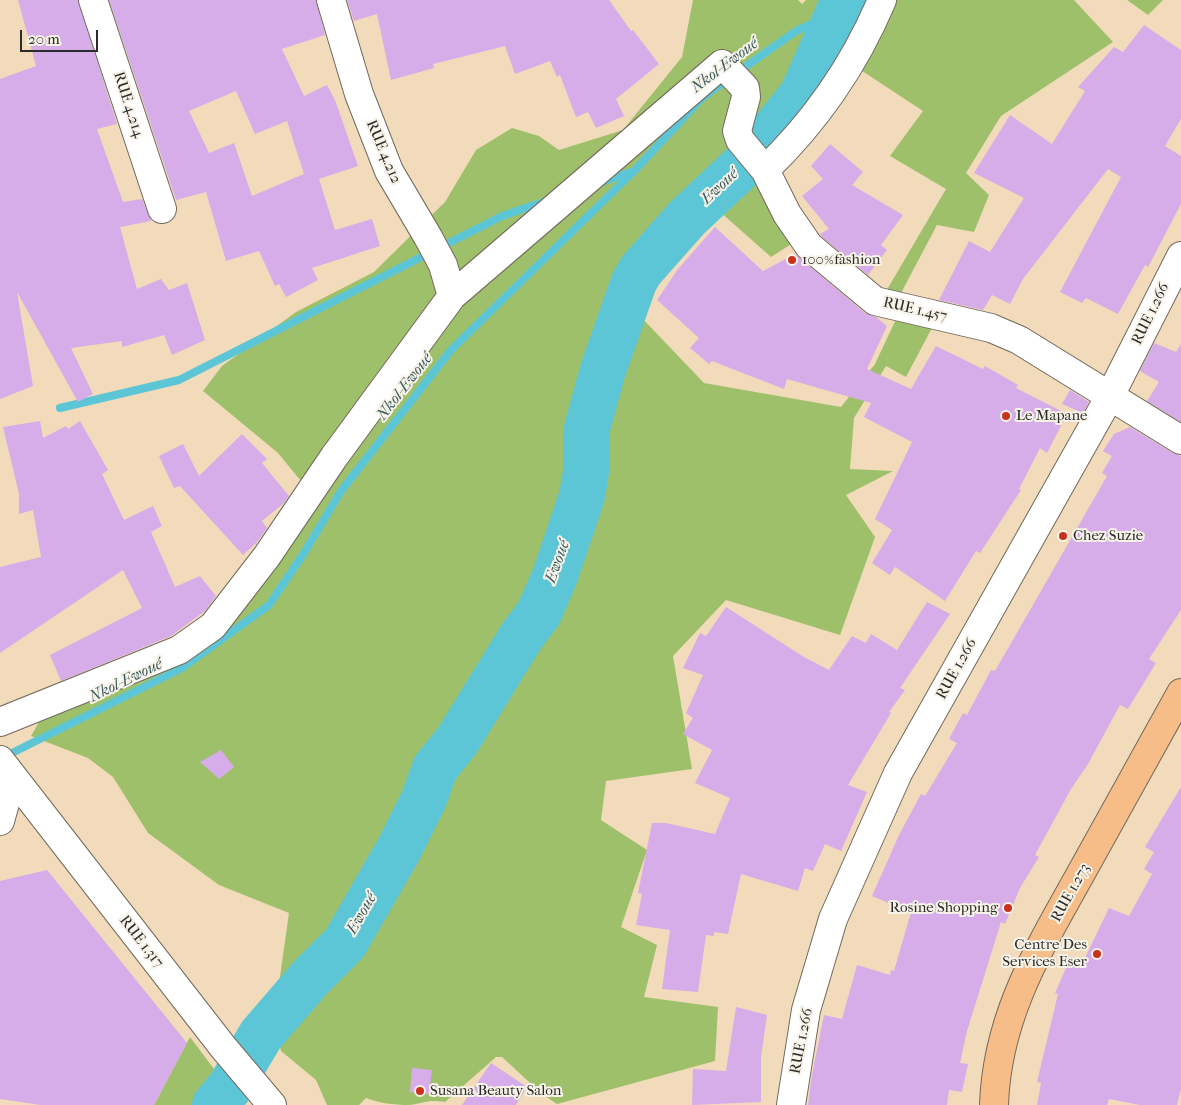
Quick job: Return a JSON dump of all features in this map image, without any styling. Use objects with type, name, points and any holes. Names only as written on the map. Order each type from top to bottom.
[{"type":"main road","name":"RUE 1.273","points":[[994,1105],[996,1068],[1005,1027],[1030,966],[1181,693]]},
{"type":"street","name":"RUE 4.214","points":[[93,0],[162,209]]},
{"type":"street","name":"RUE 4.212","points":[[332,0],[359,94],[389,171],[443,265],[452,296]]},
{"type":"street","points":[[765,170],[786,150],[841,80],[870,30],[882,0]]},
{"type":"street","name":"RUE 1.457","points":[[452,296],[722,64],[745,88],[746,97],[737,131],[740,140],[765,170],[787,214],[809,246],[874,301],[991,328],[1019,340],[1181,440]]},
{"type":"street","name":"RUE 1.266","points":[[791,1105],[806,1010],[833,919],[894,782],[1110,396],[1181,256]]},
{"type":"street","points":[[0,722],[179,650],[213,626],[266,556],[334,457],[452,296]]},
{"type":"street","points":[[0,821],[6,769]]},
{"type":"street","name":"RUE 1.317","points":[[6,769],[222,1047],[267,1100]]},
{"type":"green space","points":[[693,0],[798,0],[802,4],[806,0],[1074,0],[1113,42],[1001,116],[966,173],[989,195],[974,232],[937,225],[900,295],[933,326],[906,377],[886,366],[854,418],[850,469],[893,471],[846,495],[875,537],[840,635],[726,600],[673,656],[692,769],[606,781],[601,820],[647,850],[621,927],[657,945],[644,997],[718,1007],[715,1061],[557,1104],[542,1094],[502,1057],[496,1057],[445,1102],[430,1101],[403,1105],[366,1098],[359,1105],[327,1105],[316,1080],[281,1051],[274,1019],[289,913],[219,885],[148,833],[113,777],[88,758],[31,736],[46,710],[192,646],[283,519],[300,480],[278,453],[203,391],[222,366],[296,312],[374,272],[445,202],[476,150],[512,128],[539,136],[559,150],[623,130],[682,57]],"holes":[[[847,61],[923,111],[890,156],[946,189],[878,305],[898,315],[875,364],[841,407],[704,383],[639,315],[645,300],[663,272],[719,211],[771,257],[796,241],[754,170]]]},
{"type":"green space","points":[[1127,0],[1163,0],[1148,15]]},
{"type":"green space","points":[[190,1037],[241,1105],[154,1105]]},
{"type":"building","points":[[18,0],[78,0],[117,124],[97,129],[123,202],[142,199],[151,221],[120,227],[137,289],[161,279],[169,290],[187,283],[205,340],[172,355],[164,335],[122,347],[122,341],[71,348],[93,394],[78,402],[17,292],[33,386],[0,399],[0,79],[36,66]]},
{"type":"building","points":[[109,0],[316,0],[325,35],[282,49],[304,96],[327,85],[335,100],[358,166],[319,179],[335,230],[372,219],[380,246],[312,268],[318,280],[286,297],[279,284],[275,286],[259,251],[226,261],[206,192],[176,200]],"holes":[[[236,91],[255,134],[287,121],[304,174],[252,196],[234,143],[209,153],[189,111]]]},
{"type":"building","points":[[347,0],[609,0],[631,31],[633,30],[659,64],[616,99],[624,116],[596,128],[588,112],[576,117],[560,75],[557,77],[550,61],[515,74],[505,46],[433,64],[434,68],[391,80],[377,14],[354,21]]},
{"type":"building","points":[[1144,25],[1181,50],[1181,119],[1165,146],[1181,156],[1181,204],[1148,267],[1145,265],[1118,314],[1086,298],[1082,303],[1060,292],[1121,177],[1108,169],[1023,279],[1010,304],[992,295],[983,310],[939,300],[969,241],[990,252],[1024,198],[974,173],[1010,115],[1052,144],[1085,91],[1078,87],[1114,47],[1123,52]]},
{"type":"building","points":[[830,144],[863,172],[852,185],[903,215],[881,245],[887,250],[868,275],[822,237],[820,234],[829,229],[802,196],[823,179],[811,166]]},
{"type":"building","points":[[715,227],[763,271],[795,254],[865,313],[876,317],[887,326],[867,369],[911,389],[936,346],[983,369],[985,366],[1018,385],[1016,388],[1067,414],[1047,453],[1040,448],[1019,489],[1021,490],[980,553],[976,551],[945,601],[895,567],[890,575],[872,563],[892,530],[875,519],[912,442],[864,417],[871,403],[787,379],[784,389],[712,361],[709,364],[690,348],[699,338],[657,300],[678,269]]},
{"type":"building","points":[[1154,343],[1176,352],[1181,344],[1181,422],[1147,401],[1159,382],[1140,371]]},
{"type":"building","points":[[1070,390],[1089,402],[1083,413],[1062,404]]},
{"type":"building","points":[[40,421],[43,438],[66,426],[68,429],[80,421],[108,470],[102,474],[124,520],[153,506],[162,526],[151,532],[175,587],[200,576],[216,596],[205,611],[171,636],[61,681],[50,655],[142,608],[123,570],[0,653],[0,567],[41,557],[33,510],[19,514],[19,494],[3,427]]},
{"type":"building","points":[[1130,427],[1181,456],[1181,610],[1149,659],[1156,663],[1128,709],[1120,705],[1088,764],[1071,789],[1035,855],[1039,857],[1020,888],[1005,924],[1001,922],[967,1031],[960,1063],[968,1064],[962,1092],[949,1090],[947,1105],[808,1105],[824,1015],[842,1019],[857,965],[890,975],[891,970],[894,971],[911,912],[872,896],[899,835],[921,794],[925,796],[957,743],[949,739],[963,713],[967,715],[991,670],[995,671],[1107,476],[1102,473],[1112,456],[1103,451],[1114,434]]},
{"type":"building","points":[[242,434],[267,459],[262,463],[289,496],[284,503],[262,521],[267,528],[257,542],[243,555],[180,486],[174,488],[159,456],[183,444],[199,476]]},
{"type":"building","points":[[927,602],[950,614],[900,688],[905,690],[889,712],[891,713],[848,785],[867,792],[841,851],[825,844],[813,871],[805,868],[798,891],[741,874],[728,934],[714,932],[714,936],[706,935],[698,992],[662,989],[670,930],[636,925],[642,894],[638,893],[652,823],[666,823],[715,834],[730,798],[695,783],[712,750],[683,734],[693,718],[686,713],[703,675],[683,668],[700,633],[706,636],[726,607],[804,657],[829,670],[852,636],[866,643],[871,634],[897,650]]},
{"type":"building","points":[[221,750],[234,767],[219,779],[200,762]]},
{"type":"building","points":[[1181,787],[1181,1089],[1177,1105],[1140,1105],[1109,1099],[1107,1105],[1037,1105],[1041,1083],[1037,1082],[1058,994],[1055,993],[1071,957],[1083,962],[1109,908],[1129,916],[1152,874],[1144,869],[1154,852],[1145,847]]},
{"type":"building","points":[[47,870],[187,1043],[154,1105],[41,1105],[0,1099],[0,881]]},
{"type":"building","points":[[736,1007],[767,1015],[761,1057],[761,1102],[692,1105],[693,1069],[726,1071]]},
{"type":"building","points":[[491,1063],[527,1087],[516,1105],[462,1105]]},
{"type":"building","points":[[412,1068],[432,1070],[429,1094],[410,1092]]},
{"type":"waterway","name":"Ewoué","points":[[215,1105],[230,1087],[261,1035],[311,977],[345,943],[399,849],[424,799],[435,768],[457,741],[521,637],[539,613],[555,576],[582,496],[586,472],[586,432],[603,370],[634,282],[641,270],[687,218],[753,156],[802,95],[844,0]]},
{"type":"waterway","name":"Nkol-Ewoué","points":[[738,72],[796,31],[814,23],[833,23]]},
{"type":"waterway","name":"Nkol-Ewoué","points":[[4,757],[182,668],[269,605],[304,553],[341,491],[451,350],[635,170],[702,98],[728,79]]},
{"type":"waterway","points":[[599,183],[631,172]]},
{"type":"waterway","points":[[60,408],[179,380],[502,216],[546,201]]},
{"type":"place","name":"100%fashion","points":[[792,260]]},
{"type":"place","name":"Le Mapane","points":[[1006,416]]},
{"type":"place","name":"Chez Suzie","points":[[1063,536]]},
{"type":"place","name":"Rosine Shopping","points":[[1008,908]]},
{"type":"place","name":"Centre Des Services Eser","points":[[1097,954]]},
{"type":"place","name":"Susana Beauty Salon","points":[[420,1091]]}]
